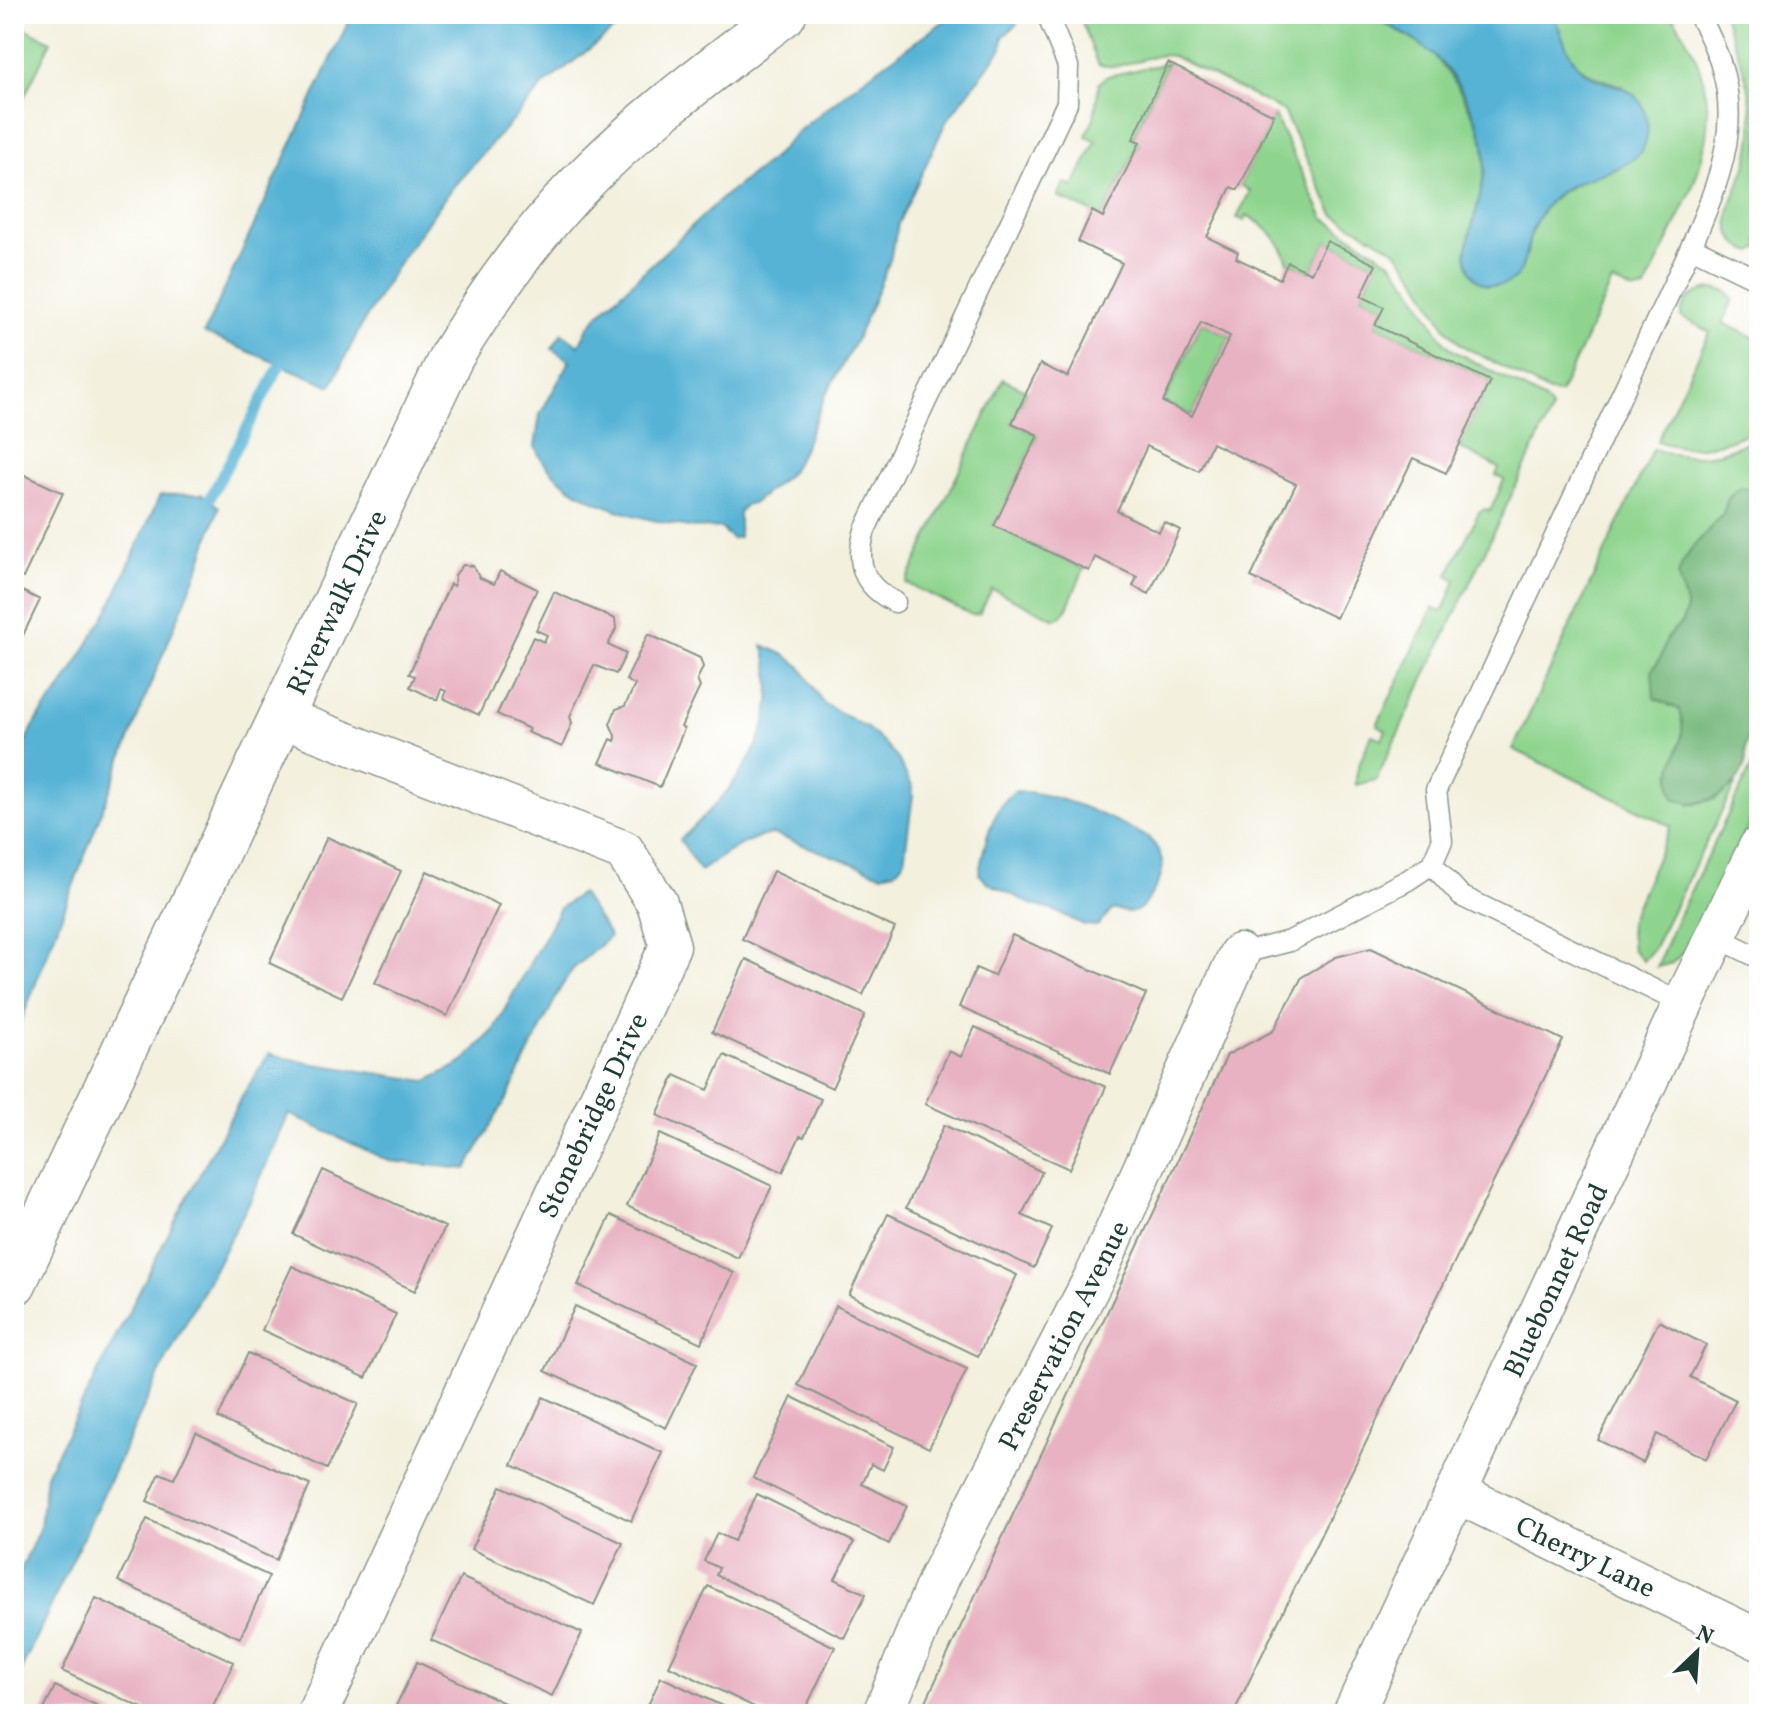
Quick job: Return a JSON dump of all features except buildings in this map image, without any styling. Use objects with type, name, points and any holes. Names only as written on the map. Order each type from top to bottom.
[{"type":"street","name":"Riverwalk Drive","points":[[14,1283],[451,357],[487,298],[570,195],[677,96],[784,14]]},
{"type":"street","name":"Stonebridge Drive","points":[[283,718],[624,851],[657,903],[670,946],[317,1714]]},
{"type":"street","name":"Bluebonnet Road","points":[[1353,1714],[1759,847]]},
{"type":"street","name":"Preservation Avenue","points":[[883,1714],[940,1576],[1098,1270],[1239,954]]},
{"type":"street","name":"Cherry Lane","points":[[1457,1493],[1759,1640]]},
{"type":"lane","points":[[895,602],[880,594],[868,581],[862,567],[860,548],[865,530],[1067,103],[1068,66],[1047,14]]},
{"type":"lane","points":[[1239,954],[1290,941],[1408,880],[1432,864],[1442,841],[1436,790],[1691,247],[1724,161],[1730,111],[1722,67],[1698,14]]},
{"type":"lane","points":[[1691,247],[1759,280]]},
{"type":"lane","points":[[1432,864],[1461,896],[1683,1004]]},
{"type":"lane","points":[[1715,936],[1759,958]]},
{"type":"green space","points":[[1087,14],[1369,14],[1420,44],[1434,55],[1456,84],[1484,143],[1482,187],[1466,255],[1527,254],[1537,218],[1546,205],[1571,186],[1620,168],[1622,86],[1593,75],[1576,62],[1553,14],[1671,14],[1693,52],[1705,87],[1707,120],[1703,153],[1679,218],[1645,289],[1635,291],[1612,282],[1560,393],[1549,392],[1461,345],[1445,327],[1415,275],[1395,250],[1334,215],[1283,111],[1173,56],[1154,56],[1116,66],[1098,64],[1082,22]]},
{"type":"green space","points":[[1723,14],[1759,14],[1759,248],[1753,252],[1737,243],[1729,227],[1731,203],[1747,163],[1752,123],[1748,87]]},
{"type":"green space","points":[[14,23],[51,41],[14,118]]},
{"type":"green space","points":[[1168,63],[1133,138],[1140,142],[1103,217],[1058,197],[1064,183],[1073,187],[1096,141],[1086,136],[1094,118],[1099,83],[1108,76]]},
{"type":"green space","points":[[1274,115],[1324,218],[1391,262],[1411,287],[1445,343],[1454,351],[1545,400],[1552,410],[1376,780],[1356,785],[1357,772],[1372,735],[1382,739],[1386,730],[1377,725],[1433,608],[1441,612],[1445,608],[1456,580],[1448,575],[1479,512],[1484,509],[1490,511],[1504,480],[1496,475],[1499,468],[1458,447],[1490,381],[1375,325],[1384,307],[1361,296],[1376,265],[1327,241],[1311,273],[1288,262],[1277,241],[1261,224],[1247,215],[1245,221],[1237,218],[1250,191],[1240,185]]},
{"type":"green space","points":[[1716,289],[1726,291],[1733,299],[1723,323],[1759,340],[1759,428],[1710,446],[1684,447],[1657,441],[1710,332],[1681,317],[1682,310],[1692,296]]},
{"type":"green space","points":[[1201,322],[1230,336],[1192,416],[1164,402]]},
{"type":"green space","points":[[1003,379],[1027,391],[1012,423],[1038,435],[995,525],[1084,569],[1066,610],[1055,619],[992,589],[979,614],[972,615],[906,583]]},
{"type":"green space","points":[[1759,436],[1759,489],[1739,487],[1728,499],[1723,514],[1682,564],[1687,609],[1682,622],[1667,638],[1661,657],[1652,670],[1669,706],[1679,709],[1685,725],[1681,741],[1689,805],[1715,799],[1736,783],[1653,949],[1643,961],[1632,949],[1629,922],[1671,826],[1513,749],[1653,449],[1682,456],[1708,455]]},
{"type":"green space","points":[[1739,487],[1759,489],[1759,718],[1748,739],[1745,765],[1733,784],[1725,792],[1706,801],[1684,802],[1674,798],[1671,786],[1682,733],[1679,709],[1654,698],[1652,670],[1661,657],[1667,638],[1682,622],[1687,609],[1678,576],[1682,564],[1723,514],[1728,499]]},
{"type":"green space","points":[[1759,751],[1759,804],[1692,944],[1672,963],[1657,967],[1674,925]]},
{"type":"water","points":[[352,14],[634,14],[545,84],[452,188],[399,262],[360,328],[331,386],[204,333]]},
{"type":"water","points":[[954,14],[1012,14],[1017,24],[1003,37],[1002,48],[946,122],[898,224],[890,260],[873,301],[855,342],[825,396],[802,452],[790,473],[739,512],[739,537],[732,539],[721,528],[690,527],[624,512],[581,494],[562,481],[547,466],[535,447],[540,414],[570,361],[552,349],[562,333],[579,345],[600,313],[723,197],[862,80]]},
{"type":"water","points":[[1369,14],[1553,14],[1568,50],[1580,68],[1629,91],[1637,98],[1647,122],[1647,139],[1640,152],[1629,162],[1556,195],[1534,225],[1517,277],[1502,285],[1484,284],[1473,276],[1466,255],[1485,163],[1476,119],[1461,89],[1442,64],[1410,37]]},
{"type":"water","points":[[202,494],[219,507],[200,565],[151,683],[14,1040],[14,760],[110,607],[160,495]]},
{"type":"water","points":[[763,645],[801,667],[823,703],[867,728],[898,759],[912,786],[913,795],[904,861],[895,871],[881,874],[773,834],[744,843],[700,871],[680,840],[721,798],[753,753],[769,703],[769,675]]},
{"type":"water","points":[[1015,791],[1067,801],[1148,837],[1159,852],[1163,866],[1160,880],[1143,905],[1132,912],[1113,909],[1097,926],[1084,925],[988,883],[979,874],[986,840],[1000,807]]},
{"type":"water","points":[[581,893],[610,936],[573,969],[560,989],[508,1096],[466,1169],[389,1161],[289,1114],[250,1201],[164,1364],[14,1685],[14,1585],[40,1527],[46,1474],[181,1209],[242,1096],[269,1054],[427,1081],[462,1063],[493,1031],[560,908]]},
{"type":"waterway","points":[[209,500],[280,365]]}]
